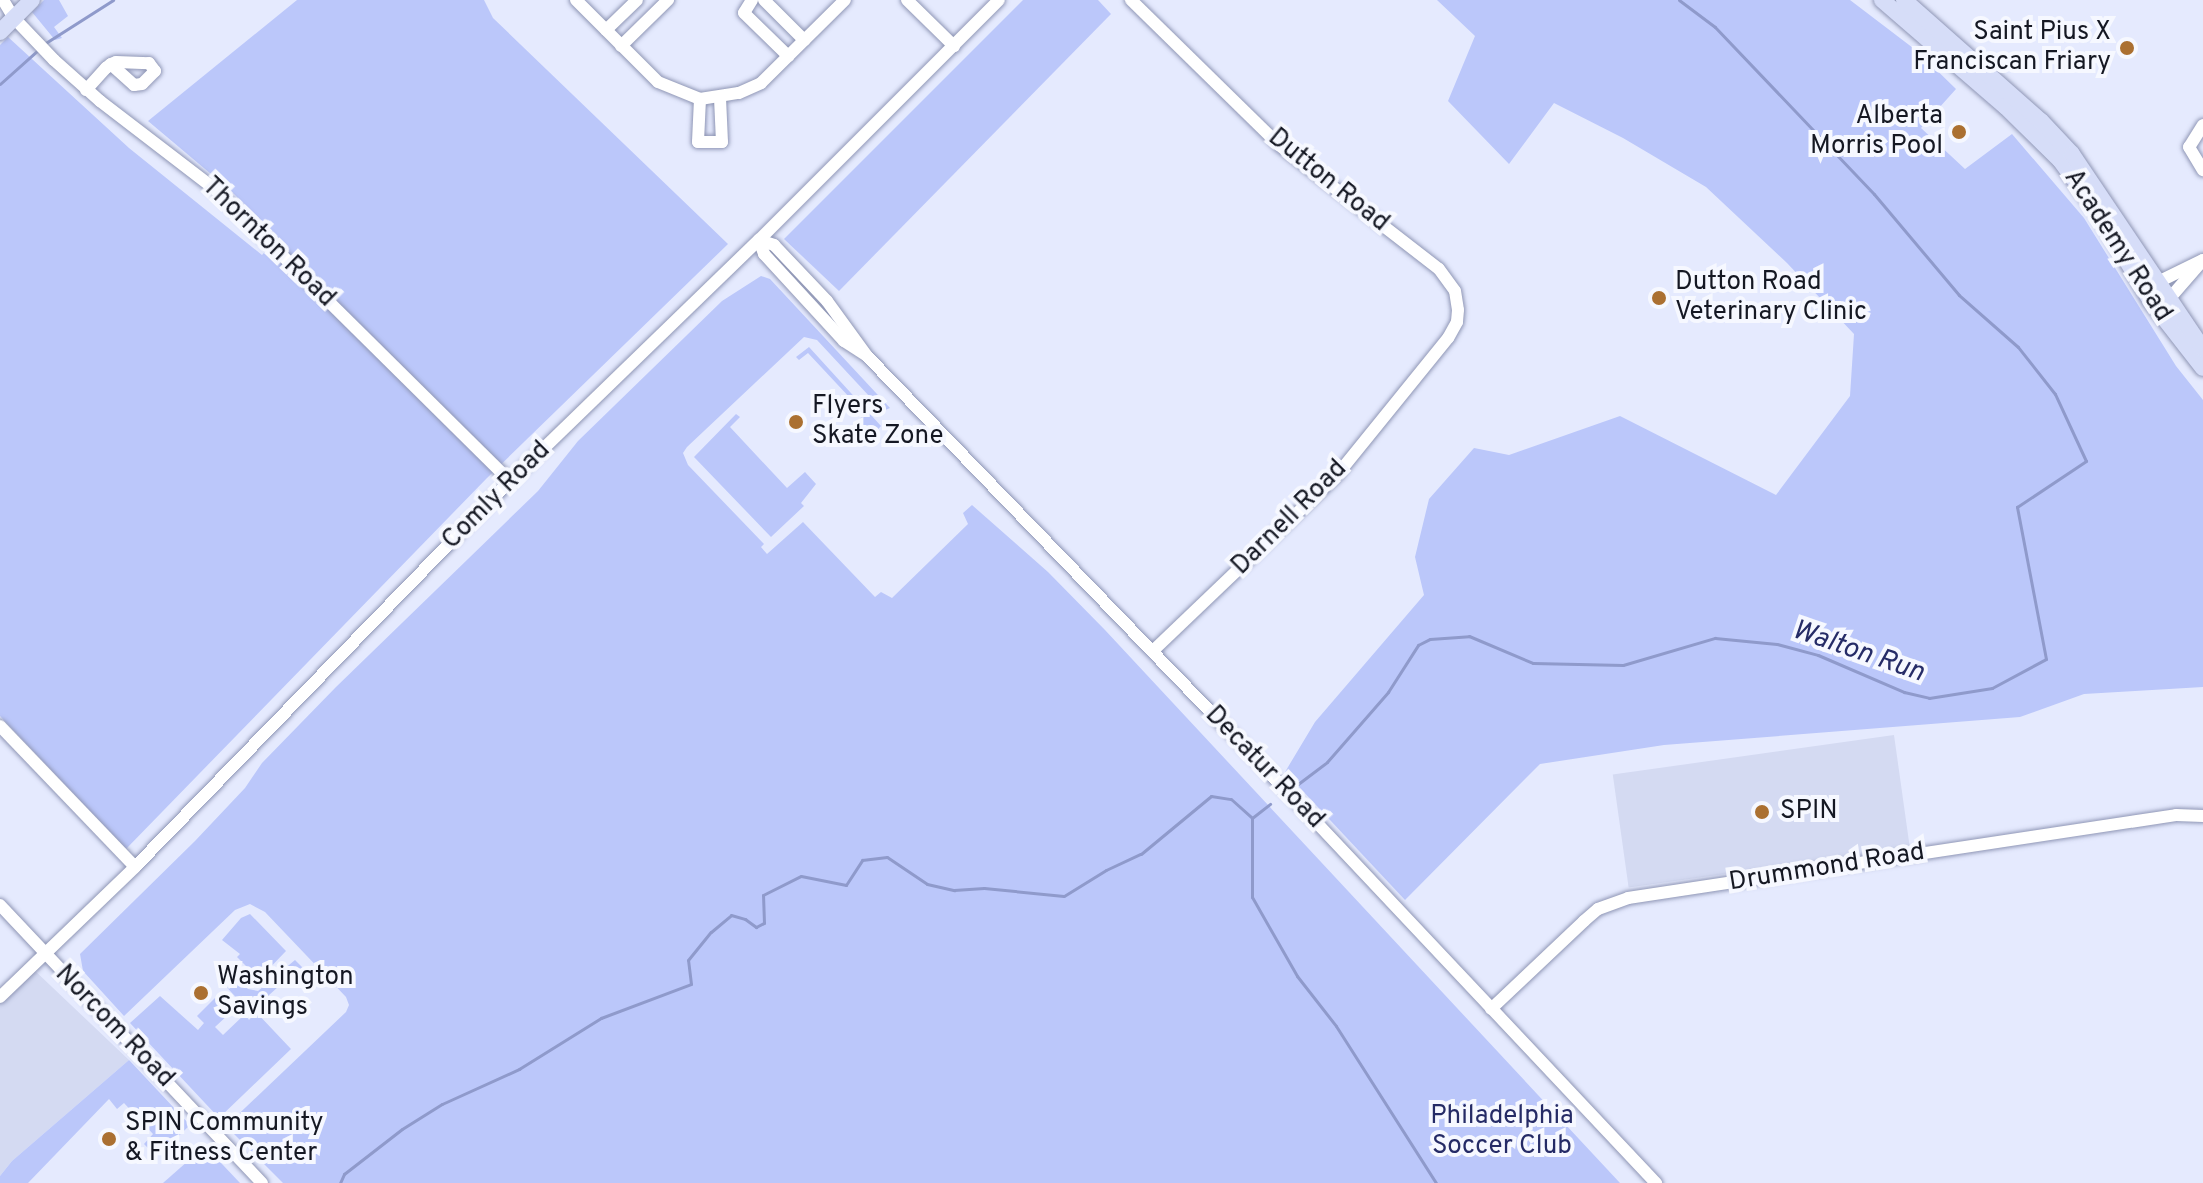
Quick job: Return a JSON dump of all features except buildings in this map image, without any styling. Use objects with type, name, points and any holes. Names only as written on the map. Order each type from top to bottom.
[{"type":"main road","points":[[0,32],[7,14],[32,0]]},
{"type":"main road","name":"Academy Road","points":[[1882,0],[2005,106],[2060,160],[2098,212],[2150,300],[2203,368]]},
{"type":"main road","name":"Academy Road","points":[[1904,0],[2041,121],[2072,154],[2203,349]]},
{"type":"street","name":"Thornton Road","points":[[3,0],[7,14],[54,60],[86,90],[210,185],[510,481]]},
{"type":"street","points":[[576,0],[658,82],[700,99],[720,98],[761,83],[845,0]]},
{"type":"street","points":[[606,30],[637,0]]},
{"type":"street","points":[[621,46],[668,0]]},
{"type":"street","points":[[752,0],[744,13],[788,56]]},
{"type":"street","points":[[764,0],[804,40]]},
{"type":"street","points":[[907,0],[954,46]]},
{"type":"street","name":"Comly Road","points":[[0,997],[135,867],[510,481],[759,240],[999,0]]},
{"type":"street","name":"Dutton Road","points":[[1131,0],[1279,145],[1449,280],[1455,291],[1457,322],[1417,376]]},
{"type":"street","points":[[86,90],[111,64]]},
{"type":"street","points":[[700,99],[698,142],[722,142],[720,98]]},
{"type":"street","points":[[2203,125],[2190,145],[2203,170]]},
{"type":"street","name":"Decatur Road","points":[[759,240],[764,254],[844,341],[867,356],[1153,651],[1656,1183]]},
{"type":"street","points":[[2203,260],[2169,299],[2150,300],[2158,282],[2203,260]]},
{"type":"street","name":"Darnell Road","points":[[1153,651],[1338,474],[1417,376]]},
{"type":"street","points":[[0,726],[135,867]]},
{"type":"street","name":"Drummond Road","points":[[1491,1009],[1598,909],[1624,899],[2176,815],[2203,816]]},
{"type":"street","name":"Norcom Road","points":[[0,905],[262,1183]]},
{"type":"shaded area","name":"SPIN","points":[[1894,735],[1910,848],[1629,887],[1613,775]]},
{"type":"shaded area","points":[[32,968],[129,1060],[12,1161],[0,1176],[0,997]]},
{"type":"green space","points":[[44,0],[59,0],[68,16],[54,27],[62,38],[55,40],[32,12]]},
{"type":"green space","points":[[297,0],[484,0],[493,18],[728,244],[487,478],[126,849],[0,716],[0,45],[8,37],[129,148],[262,255],[278,238],[230,190],[148,121]]},
{"type":"green space","points":[[1023,0],[1098,0],[1111,14],[839,291],[784,239]]},
{"type":"green space","points":[[1437,0],[1850,0],[1917,51],[1956,89],[1921,128],[1965,169],[2012,134],[2084,218],[2176,366],[2203,400],[2203,687],[2084,694],[2020,717],[1664,745],[1540,764],[1405,900],[1285,772],[1315,722],[1424,595],[1415,557],[1429,499],[1474,448],[1509,455],[1620,416],[1776,495],[1850,396],[1854,334],[1787,263],[1706,187],[1623,138],[1554,103],[1509,164],[1448,101],[1475,36]]},
{"type":"green space","name":"Philadelphia Soccer Club","points":[[761,276],[770,279],[890,408],[883,411],[817,340],[804,337],[687,447],[683,453],[688,465],[764,544],[761,547],[767,554],[803,522],[875,597],[881,592],[892,598],[968,524],[963,513],[972,505],[1048,572],[1105,630],[1620,1183],[283,1183],[226,1126],[346,1012],[349,1005],[346,997],[265,912],[250,904],[235,910],[124,1016],[83,971],[80,954],[195,841],[245,788],[262,763],[336,687],[538,491],[578,441],[722,301]]},
{"type":"green space","points":[[809,347],[881,426],[870,438],[862,440],[850,429],[865,414],[808,353],[799,360],[796,357]]},
{"type":"green space","points":[[736,414],[740,417],[730,427],[787,488],[805,472],[816,484],[801,503],[804,506],[771,537],[694,457]]},
{"type":"green space","points":[[250,914],[286,951],[262,976],[254,974],[237,957],[240,954],[222,940],[241,918]]},
{"type":"green space","points":[[295,960],[306,971],[299,968],[258,1005],[244,1006],[220,980],[229,989],[239,980],[248,989],[258,991]]},
{"type":"green space","points":[[160,996],[198,1030],[204,1023],[197,1016],[215,998],[230,1013],[215,1027],[223,1035],[245,1014],[249,1020],[256,1012],[291,1049],[219,1118],[130,1023]]},
{"type":"green space","points":[[129,1060],[190,1125],[160,1154],[153,1153],[144,1144],[153,1134],[124,1103],[117,1109],[109,1099],[28,1183],[0,1183],[0,1176],[12,1161]]},
{"type":"green space","points":[[205,1146],[240,1183],[163,1183]]},
{"type":"waterway","points":[[44,44],[113,0]]},
{"type":"waterway","name":"Walton Run","points":[[1298,784],[1327,762],[1388,692],[1418,645],[1430,639],[1469,636],[1533,663],[1623,665],[1715,638],[1777,644],[1818,655],[1904,692],[1929,698],[1992,688],[2046,659],[2017,507],[2086,461],[2055,394],[2018,347],[1959,295],[1874,194],[1715,27],[1679,0]]},
{"type":"waterway","points":[[0,84],[39,49]]},
{"type":"waterway","points":[[340,1183],[344,1174],[402,1129],[442,1104],[519,1069],[601,1018],[691,984],[688,960],[711,932],[731,915],[745,919],[756,927],[764,923],[763,895],[801,876],[846,885],[862,860],[887,857],[927,884],[954,890],[984,888],[1064,896],[1106,870],[1141,854],[1211,796],[1231,799],[1252,818]]},
{"type":"waterway","name":"Walton Run","points":[[1252,818],[1270,804]]},
{"type":"waterway","name":"Walton Run","points":[[1252,818],[1252,897],[1297,976],[1336,1026],[1436,1183]]},
{"type":"place","name":"Saint Pius X Franciscan Friary","points":[[2127,48]]},
{"type":"place","name":"Alberta Morris Pool","points":[[1959,132]]},
{"type":"place","name":"Dutton Road Veterinary Clinic","points":[[1659,298]]},
{"type":"place","name":"Flyers Skate Zone","points":[[796,422]]},
{"type":"place","name":"SPIN","points":[[1762,812]]},
{"type":"place","name":"Washington Savings","points":[[201,993]]},
{"type":"place","name":"SPIN Community & Fitness Center","points":[[109,1139]]}]
